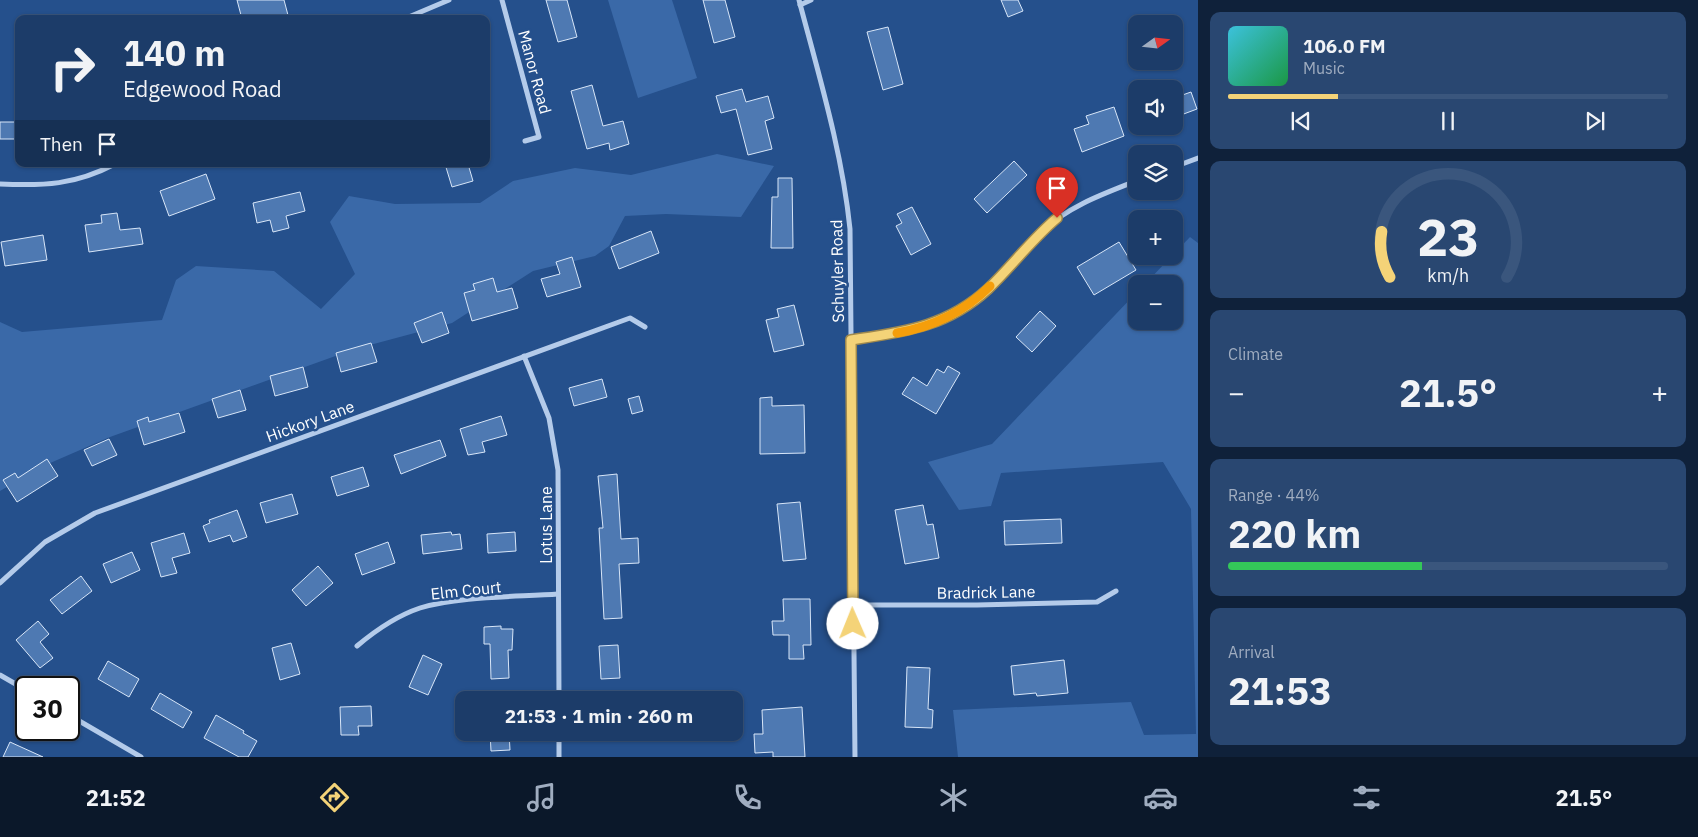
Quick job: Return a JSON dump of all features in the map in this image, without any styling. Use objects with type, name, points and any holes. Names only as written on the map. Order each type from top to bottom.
[{"type":"street","points":[[413,15],[449,0]]},
{"type":"street","name":"Manor Road","points":[[502,0],[539,137],[525,141]]},
{"type":"street","points":[[799,2],[811,0]]},
{"type":"street","name":"Schuyler Road","points":[[799,2],[838,147],[846,188],[850,229],[855,757]]},
{"type":"street","points":[[1183,164],[1198,158]]},
{"type":"street","points":[[0,184],[40,186],[63,183],[86,178],[109,167]]},
{"type":"street","points":[[851,340],[912,330],[955,313],[988,288],[1042,231],[1057,218],[1080,204],[1128,185]]},
{"type":"street","name":"Hickory Lane","points":[[0,583],[45,542],[94,513],[630,318],[645,327]]},
{"type":"street","name":"Lotus Lane","points":[[524,356],[549,418],[558,470],[559,691]]},
{"type":"street","name":"Bradrick Lane","points":[[853,604],[977,605],[1097,602],[1116,591]]},
{"type":"street","name":"Elm Court","points":[[357,646],[377,630],[398,617],[420,608],[444,603],[558,594]]},
{"type":"street","points":[[0,675],[15,684]]},
{"type":"street","points":[[80,721],[141,757]]},
{"type":"street","points":[[559,741],[559,757]]},
{"type":"shaded area","points":[[608,0],[672,0],[697,78],[638,98]]},
{"type":"shaded area","points":[[717,154],[774,166],[741,217],[666,214],[625,216],[609,246],[595,256],[533,271],[452,323],[355,349],[110,437],[41,467],[0,491],[0,322],[22,332],[162,320],[176,280],[196,266],[274,271],[321,309],[355,274],[330,222],[349,196],[395,204],[480,203],[513,181],[575,168],[631,175]]},
{"type":"shaded area","points":[[1190,237],[1198,243],[1198,757],[958,757],[953,710],[1131,702],[1144,735],[1196,734],[1191,509],[1163,462],[1001,473],[991,506],[959,510],[928,462],[992,444],[1128,301],[1128,330],[1183,330],[1183,275],[1154,275],[1163,265],[1183,265],[1183,244]]},
{"type":"building","points":[[237,0],[284,0],[288,15],[241,15]]},
{"type":"building","points":[[546,0],[567,0],[577,37],[558,42]]},
{"type":"building","points":[[703,0],[725,0],[735,37],[714,43]]},
{"type":"building","points":[[1001,0],[1018,0],[1023,11],[1008,17]]},
{"type":"building","points":[[888,27],[903,84],[883,90],[867,32]]},
{"type":"building","points":[[592,85],[603,126],[623,121],[629,144],[610,150],[609,143],[587,149],[571,91]]},
{"type":"building","points":[[742,89],[746,102],[768,96],[774,118],[765,121],[772,149],[748,155],[736,109],[721,113],[716,96]]},
{"type":"building","points":[[1191,92],[1197,109],[1183,114],[1183,95]]},
{"type":"building","points":[[1114,107],[1124,136],[1082,152],[1074,129],[1089,124],[1086,116]]},
{"type":"building","points":[[0,122],[15,122],[15,139],[0,139]]},
{"type":"building","points":[[1014,161],[1027,175],[987,213],[974,199]]},
{"type":"building","points":[[446,167],[469,167],[473,181],[452,187]]},
{"type":"building","points":[[206,174],[215,199],[169,216],[160,191]]},
{"type":"building","points":[[778,178],[792,178],[793,248],[771,248],[772,197],[778,197]]},
{"type":"building","points":[[300,192],[305,211],[286,216],[289,228],[273,232],[270,220],[257,223],[253,203]]},
{"type":"building","points":[[912,207],[931,244],[911,255],[896,226],[902,223],[897,214]]},
{"type":"building","points":[[117,213],[120,230],[140,228],[143,244],[89,252],[85,225],[102,223],[101,215]]},
{"type":"building","points":[[651,231],[659,253],[619,269],[611,247]]},
{"type":"building","points":[[43,235],[47,260],[5,266],[1,242]]},
{"type":"building","points":[[1119,242],[1128,257],[1128,265],[1133,265],[1136,270],[1094,295],[1077,267]]},
{"type":"building","points":[[572,257],[581,287],[547,297],[541,279],[560,274],[556,262]]},
{"type":"building","points":[[493,278],[497,292],[512,288],[518,308],[472,321],[464,293],[475,290],[473,284]]},
{"type":"building","points":[[794,305],[804,345],[774,352],[766,320],[779,317],[777,309]]},
{"type":"building","points":[[1040,311],[1056,326],[1032,352],[1016,337]]},
{"type":"building","points":[[442,312],[449,333],[422,343],[414,323]]},
{"type":"building","points":[[371,343],[377,362],[341,372],[336,353]]},
{"type":"building","points":[[948,366],[960,373],[936,414],[902,394],[913,377],[927,386],[937,369],[944,373]]},
{"type":"building","points":[[303,367],[308,387],[275,396],[270,376]]},
{"type":"building","points":[[602,379],[607,397],[574,406],[569,388]]},
{"type":"building","points":[[240,390],[246,410],[218,418],[212,399]]},
{"type":"building","points":[[639,396],[643,411],[632,414],[628,399]]},
{"type":"building","points":[[772,397],[772,406],[804,405],[805,453],[760,454],[760,398]]},
{"type":"building","points":[[179,413],[185,432],[144,445],[137,421],[148,417],[149,422]]},
{"type":"building","points":[[501,416],[507,435],[482,442],[485,452],[468,455],[460,429]]},
{"type":"building","points":[[109,439],[117,455],[92,466],[84,450]]},
{"type":"building","points":[[440,440],[446,456],[401,474],[394,455]]},
{"type":"building","points":[[47,459],[58,476],[17,502],[3,480],[15,473],[18,478]]},
{"type":"building","points":[[363,467],[369,486],[337,496],[331,477]]},
{"type":"building","points":[[617,474],[621,539],[638,538],[639,563],[619,564],[622,618],[604,619],[599,528],[603,528],[598,476]]},
{"type":"building","points":[[292,494],[298,514],[266,523],[260,503]]},
{"type":"building","points":[[800,502],[806,559],[783,561],[777,504]]},
{"type":"building","points":[[923,505],[927,525],[933,524],[939,558],[905,564],[895,510]]},
{"type":"building","points":[[237,510],[247,537],[233,542],[230,535],[209,542],[203,526],[210,523],[209,520]]},
{"type":"building","points":[[1061,519],[1062,543],[1005,545],[1004,521]]},
{"type":"building","points":[[451,532],[452,535],[460,534],[462,549],[423,554],[421,535]]},
{"type":"building","points":[[515,532],[516,551],[488,553],[487,534]]},
{"type":"building","points":[[184,533],[190,553],[172,558],[177,573],[161,577],[151,543]]},
{"type":"building","points":[[388,542],[395,563],[362,575],[355,554]]},
{"type":"building","points":[[132,552],[140,570],[111,583],[103,564]]},
{"type":"building","points":[[318,566],[333,583],[306,606],[292,590]]},
{"type":"building","points":[[81,576],[92,591],[62,614],[50,600]]},
{"type":"building","points":[[783,599],[810,599],[811,645],[803,645],[804,659],[789,659],[789,635],[773,635],[772,621],[784,621]]},
{"type":"building","points":[[38,621],[49,634],[40,642],[53,658],[40,668],[16,640]]},
{"type":"building","points":[[501,626],[501,629],[513,629],[512,650],[508,650],[509,678],[491,679],[490,644],[484,644],[484,627]]},
{"type":"building","points":[[291,643],[300,674],[280,680],[272,648]]},
{"type":"building","points":[[618,645],[620,678],[601,679],[599,646]]},
{"type":"building","points":[[423,655],[442,664],[428,695],[409,687]]},
{"type":"building","points":[[1064,660],[1068,693],[1037,696],[1036,693],[1014,695],[1011,666]]},
{"type":"building","points":[[108,661],[139,679],[129,697],[98,679]]},
{"type":"building","points":[[907,667],[930,668],[928,709],[933,710],[932,728],[905,727]]},
{"type":"building","points":[[160,693],[192,712],[183,728],[151,709]]},
{"type":"building","points":[[371,706],[372,726],[358,726],[359,735],[341,735],[340,707]]},
{"type":"building","points":[[802,707],[805,757],[773,757],[773,752],[755,753],[754,734],[763,734],[762,710]]},
{"type":"building","points":[[216,715],[257,741],[248,757],[239,757],[204,738]]},
{"type":"building","points":[[490,741],[510,741],[510,750],[491,751]]},
{"type":"building","points":[[10,742],[43,757],[3,757]]},
{"type":"slow traffic","points":[[897,333],[934,323],[955,313],[975,300],[990,286]]},
{"type":"route","points":[[853,624],[851,340],[912,330],[934,323],[955,313],[975,300],[988,288],[1042,231],[1057,218]]}]
